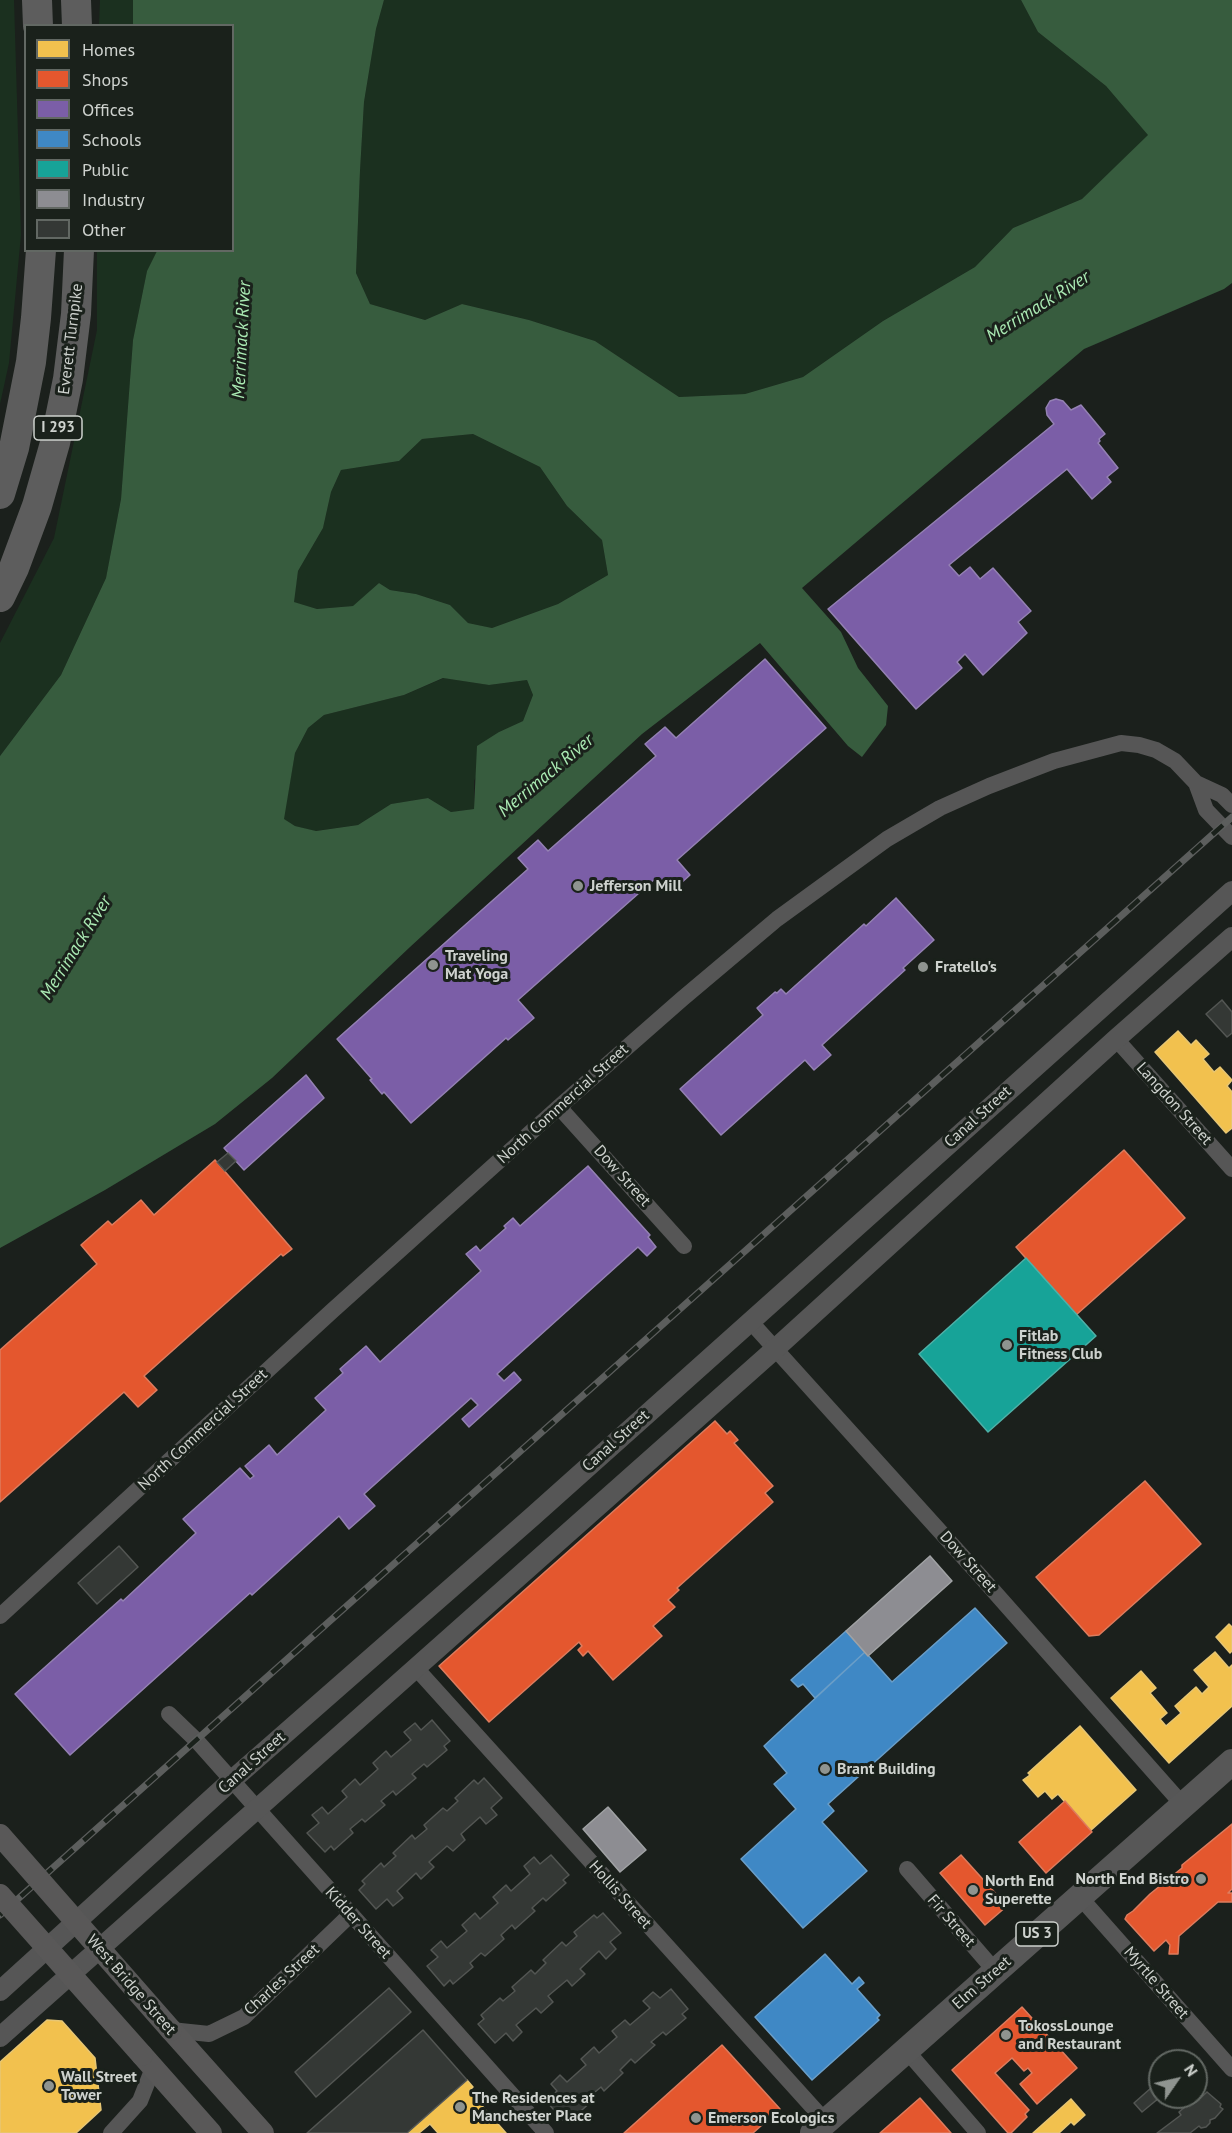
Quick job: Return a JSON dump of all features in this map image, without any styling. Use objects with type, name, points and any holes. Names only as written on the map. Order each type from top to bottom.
[{"type":"highway","points":[[37,0],[38,24]]},
{"type":"highway","points":[[76,0],[77,24]]},
{"type":"highway","name":"I 293","points":[[0,494],[14,448],[31,362],[41,252]]},
{"type":"highway","name":"Everett Turnpike","points":[[0,597],[14,568],[37,506],[55,443],[68,379],[76,314],[79,252]]},
{"type":"main road","name":"Elm Street","points":[[819,2127],[1232,1762]]},
{"type":"main road","name":"West Bridge Street","points":[[0,1836],[263,2133]]},
{"type":"main road","points":[[0,1895],[211,2133]]},
{"type":"street","name":"North Commercial Street","points":[[0,1616],[332,1311],[559,1107],[777,920],[887,839],[940,808],[989,786],[1054,761],[1121,743],[1156,750],[1175,760],[1196,783],[1206,810],[1232,837]]},
{"type":"street","name":"North Commercial Street","points":[[1196,783],[1222,795],[1232,805]]},
{"type":"street","name":"Canal Street","points":[[0,1991],[231,1781],[532,1517],[1232,891]]},
{"type":"street","points":[[0,2037],[775,1349],[1116,1039],[1232,937]]},
{"type":"street","name":"Langdon Street","points":[[1116,1039],[1232,1169]]},
{"type":"street","name":"Dow Street","points":[[559,1107],[684,1246]]},
{"type":"street","name":"Dow Street","points":[[750,1321],[984,1579],[1183,1805]]},
{"type":"street","name":"Hollis Street","points":[[415,1667],[819,2127]]},
{"type":"street","name":"Kidder Street","points":[[169,1714],[196,1741],[546,2133]]},
{"type":"street","name":"Fir Street","points":[[907,1869],[996,1972]]},
{"type":"street","name":"Myrtle Street","points":[[1079,1896],[1232,2069]]},
{"type":"street","name":"Charles Street","points":[[171,2030],[209,2034],[244,2017],[351,1914]]},
{"type":"street","points":[[906,2050],[978,2133]]},
{"type":"street","points":[[111,2133],[140,2101],[148,2062]]},
{"type":"shaded area","points":[[0,0],[14,0],[21,235],[9,363],[0,404]]},
{"type":"shaded area","points":[[100,0],[133,0],[133,24],[99,24]]},
{"type":"shaded area","points":[[384,0],[1021,0],[1038,32],[1106,86],[1149,135],[1082,199],[1013,228],[975,267],[883,321],[803,377],[745,394],[679,397],[595,341],[529,320],[462,304],[425,320],[370,304],[356,273],[360,171],[364,102],[376,29]]},
{"type":"shaded area","points":[[97,252],[156,252],[147,271],[133,340],[121,499],[106,578],[61,675],[0,756],[0,643],[54,538],[97,330]]},
{"type":"shaded area","points":[[473,434],[540,467],[567,506],[602,540],[608,575],[558,604],[492,628],[468,623],[450,605],[416,594],[390,590],[379,583],[354,606],[317,609],[293,602],[298,571],[323,528],[331,492],[341,470],[399,461],[422,439]]},
{"type":"shaded area","points":[[444,678],[489,685],[527,680],[533,695],[523,721],[499,732],[474,781],[474,809],[451,812],[428,798],[391,804],[358,825],[315,831],[295,826],[283,819],[295,753],[308,728],[324,715],[404,695]]},
{"type":"water","name":"Merrimack River","points":[[133,0],[384,0],[376,29],[364,102],[360,171],[356,273],[370,304],[425,320],[462,304],[529,320],[595,341],[679,397],[745,394],[803,377],[883,321],[975,267],[1013,228],[1082,199],[1148,135],[1106,86],[1038,32],[1021,0],[1232,0],[1232,283],[1224,289],[1084,349],[802,588],[841,632],[858,668],[888,706],[886,725],[862,757],[848,746],[760,643],[642,734],[410,947],[272,1078],[215,1124],[105,1190],[0,1248],[0,756],[61,675],[106,578],[121,499],[133,340],[147,271],[156,252],[234,252],[234,24],[133,24]],"holes":[[[473,434],[540,467],[567,506],[602,540],[608,575],[558,604],[492,628],[468,623],[450,605],[416,594],[390,590],[379,583],[353,606],[317,609],[294,602],[298,571],[323,528],[331,492],[341,470],[399,461],[422,439]],[[443,678],[489,685],[527,680],[533,695],[523,721],[477,746],[474,809],[451,812],[428,798],[391,804],[358,825],[316,831],[295,826],[284,819],[295,753],[308,728],[324,715],[404,695]]]},
{"type":"building: Homes","points":[[1178,1031],[1191,1045],[1196,1040],[1209,1054],[1203,1059],[1214,1072],[1220,1067],[1232,1080],[1227,1086],[1232,1092],[1232,1128],[1226,1133],[1155,1052]]},
{"type":"building: Homes","points":[[1229,1624],[1232,1627],[1232,1651],[1230,1653],[1216,1637]]},
{"type":"building: Homes","points":[[1215,1652],[1229,1668],[1232,1665],[1232,1706],[1169,1763],[1111,1698],[1141,1671],[1156,1688],[1150,1693],[1167,1713],[1160,1719],[1166,1726],[1181,1713],[1175,1706],[1196,1687],[1202,1694],[1209,1687],[1194,1670]]},
{"type":"building: Homes","points":[[1080,1726],[1136,1790],[1090,1831],[1058,1794],[1052,1799],[1045,1791],[1038,1797],[1023,1780]]},
{"type":"building: Homes","name":"Wall Street Tower","points":[[47,2020],[62,2021],[95,2058],[101,2110],[76,2133],[0,2133],[0,2062]]},
{"type":"building: Homes","name":"The Residences at Manchester Place","points":[[467,2080],[473,2087],[469,2091],[506,2133],[438,2133],[430,2124],[419,2133],[407,2133]]},
{"type":"building: Homes","points":[[1071,2099],[1085,2115],[1074,2125],[1071,2122],[1059,2133],[1033,2133]]},
{"type":"building: Shops","points":[[1124,1150],[1185,1218],[1076,1315],[1016,1247]]},
{"type":"building: Shops","points":[[215,1160],[292,1249],[283,1256],[281,1254],[144,1376],[157,1390],[138,1407],[124,1392],[0,1502],[0,1350],[97,1264],[81,1245],[108,1221],[112,1225],[141,1200],[154,1215]]},
{"type":"building: Shops","points":[[715,1421],[727,1434],[730,1431],[738,1440],[734,1443],[773,1486],[765,1493],[773,1502],[677,1588],[679,1590],[668,1600],[675,1607],[653,1626],[662,1636],[613,1680],[588,1651],[583,1656],[578,1650],[582,1646],[579,1642],[489,1722],[439,1666]]},
{"type":"building: Shops","points":[[1145,1481],[1201,1544],[1099,1635],[1089,1636],[1036,1577]]},
{"type":"building: Shops","points":[[1065,1801],[1092,1832],[1046,1873],[1019,1842]]},
{"type":"building: Shops","name":"North End Bistro","points":[[1232,1824],[1232,1889],[1228,1893],[1232,1893],[1232,1902],[1218,1902],[1179,1936],[1178,1954],[1169,1954],[1170,1945],[1166,1940],[1154,1951],[1125,1919],[1127,1915]]},
{"type":"building: Shops","name":"North End Superette","points":[[961,1855],[1007,1906],[985,1925],[940,1873]]},
{"type":"building: Shops","points":[[1022,2007],[1077,2068],[1037,2104],[1020,2084],[1032,2073],[1028,2068],[1024,2071],[1012,2058],[995,2073],[1029,2110],[1025,2114],[1027,2117],[1011,2133],[1008,2133],[952,2070]]},
{"type":"building: Shops","points":[[722,2045],[780,2109],[753,2133],[624,2133]]},
{"type":"building: Shops","points":[[920,2098],[951,2133],[880,2133]]},
{"type":"building: Offices","points":[[1056,399],[1063,401],[1071,410],[1081,405],[1105,434],[1098,443],[1118,468],[1107,477],[1111,482],[1092,499],[1067,469],[949,565],[959,576],[970,567],[980,579],[993,568],[1031,611],[1018,622],[1027,633],[983,675],[965,654],[957,662],[962,668],[916,709],[828,609],[1054,424],[1047,415],[1046,408],[1050,401]]},
{"type":"building: Offices","name":"Jefferson Mill","points":[[765,659],[826,728],[677,860],[690,875],[670,893],[656,878],[518,1000],[534,1018],[508,1040],[506,1038],[411,1123],[384,1092],[382,1094],[337,1039],[528,869],[518,858],[538,840],[548,851],[656,756],[645,744],[665,727],[676,738]]},
{"type":"building: Offices","points":[[896,898],[934,940],[903,968],[905,970],[822,1045],[831,1055],[814,1070],[805,1060],[721,1135],[680,1089],[763,1015],[757,1008],[775,992],[781,989],[786,994]]},
{"type":"building: Offices","points":[[306,1075],[324,1098],[244,1170],[224,1148]]},
{"type":"building: Offices","points":[[588,1166],[650,1235],[648,1237],[656,1247],[647,1256],[638,1247],[497,1374],[504,1381],[514,1372],[521,1380],[469,1427],[462,1419],[478,1405],[471,1398],[364,1494],[375,1506],[349,1529],[339,1516],[70,1755],[15,1694],[121,1599],[123,1601],[196,1533],[183,1519],[240,1468],[250,1479],[254,1476],[245,1466],[269,1445],[277,1455],[326,1410],[315,1398],[343,1373],[340,1369],[366,1346],[380,1362],[481,1271],[466,1254],[476,1246],[480,1251],[506,1228],[504,1226],[513,1218],[520,1226]]},
{"type":"building: Schools","name":"Brant Building","points":[[975,1608],[1007,1643],[828,1804],[834,1811],[822,1822],[867,1871],[803,1928],[741,1859],[796,1809],[774,1784],[787,1773],[764,1746],[865,1652],[892,1682]]},
{"type":"building: Schools","points":[[846,1631],[865,1652],[815,1698],[803,1684],[798,1687],[791,1680]]},
{"type":"building: Schools","points":[[825,1954],[852,1984],[859,1977],[864,1983],[857,1989],[880,2015],[877,2018],[879,2020],[812,2080],[755,2017]]},
{"type":"building: Public","name":"Fitlab Fitness Club","points":[[1026,1258],[1096,1336],[988,1432],[919,1354]]},
{"type":"building: Industry","points":[[930,1556],[952,1581],[868,1656],[846,1631]]},
{"type":"building: Industry","points":[[608,1807],[646,1850],[620,1872],[583,1829]]},
{"type":"building: Other","points":[[1222,1000],[1232,1012],[1232,1033],[1227,1037],[1206,1014]]},
{"type":"building: Other","points":[[228,1153],[236,1161],[225,1171],[217,1162]]},
{"type":"building: Other","points":[[119,1546],[138,1567],[97,1604],[78,1583]]},
{"type":"building: Other","points":[[432,1720],[450,1741],[444,1746],[447,1750],[427,1767],[424,1764],[412,1774],[416,1778],[396,1795],[393,1791],[381,1801],[385,1805],[365,1822],[362,1819],[350,1829],[353,1833],[334,1850],[331,1846],[325,1852],[307,1833],[319,1823],[312,1815],[322,1807],[328,1814],[347,1797],[342,1791],[355,1779],[360,1785],[378,1769],[373,1763],[386,1751],[391,1757],[411,1740],[404,1732],[415,1723],[421,1730]]},
{"type":"building: Other","points":[[484,1778],[502,1798],[491,1808],[497,1815],[486,1824],[480,1817],[461,1834],[465,1840],[453,1851],[447,1846],[429,1862],[434,1867],[421,1879],[416,1873],[397,1891],[403,1898],[393,1906],[387,1899],[376,1909],[359,1890],[365,1884],[362,1881],[381,1863],[384,1867],[396,1856],[393,1853],[412,1835],[415,1839],[427,1829],[424,1825],[443,1808],[447,1811],[458,1801],[455,1798],[474,1780],[478,1784]]},
{"type":"building: Other","points":[[551,1855],[569,1875],[563,1880],[566,1883],[546,1901],[543,1898],[532,1908],[535,1911],[515,1929],[512,1925],[501,1935],[504,1939],[485,1956],[481,1953],[470,1963],[473,1967],[453,1984],[450,1980],[444,1986],[427,1966],[438,1957],[431,1950],[441,1941],[447,1948],[467,1931],[462,1925],[475,1913],[480,1919],[498,1903],[493,1897],[506,1885],[511,1891],[530,1874],[524,1866],[534,1857],[540,1864]]},
{"type":"building: Other","points":[[603,1913],[621,1933],[610,1942],[616,1949],[606,1959],[599,1951],[580,1969],[585,1974],[572,1986],[567,1980],[548,1996],[553,2002],[541,2013],[536,2008],[516,2025],[522,2032],[513,2041],[506,2033],[495,2043],[478,2024],[484,2019],[481,2015],[500,1998],[503,2001],[515,1991],[512,1987],[531,1970],[535,1974],[546,1963],[543,1960],[562,1942],[566,1946],[577,1936],[574,1932],[594,1915],[597,1918]]},
{"type":"building: Other","points":[[389,1988],[411,2012],[316,2097],[295,2072]]},
{"type":"building: Other","points":[[671,1989],[688,2009],[682,2014],[686,2018],[666,2035],[663,2032],[651,2042],[655,2045],[635,2063],[631,2059],[620,2070],[623,2073],[604,2091],[601,2087],[589,2097],[592,2101],[573,2118],[569,2115],[563,2120],[546,2101],[557,2091],[551,2084],[560,2075],[567,2082],[586,2065],[581,2059],[594,2047],[599,2053],[617,2037],[612,2031],[625,2020],[630,2025],[650,2008],[643,2001],[653,1992],[660,1998]]},
{"type":"building: Other","points":[[423,2030],[467,2080],[407,2133],[307,2133]]},
{"type":"building: Other","points":[[1148,2091],[1148,2107],[1142,2112],[1134,2103]]},
{"type":"building: Other","points":[[1208,2093],[1221,2104],[1220,2107],[1223,2109],[1210,2120],[1206,2127],[1199,2126],[1190,2133],[1157,2133],[1181,2115],[1179,2112],[1182,2109],[1208,2109]]},
{"type":"railway","points":[[0,1915],[1232,817]]},
{"type":"place","name":"Jefferson Mill","points":[[578,886]]},
{"type":"place","name":"Traveling Mat Yoga","points":[[433,965]]},
{"type":"place","name":"Fratello's","points":[[923,967]]},
{"type":"place","name":"Fitlab Fitness Club","points":[[1007,1345]]},
{"type":"place","name":"Brant Building","points":[[825,1769]]},
{"type":"place","name":"North End Bistro","points":[[1201,1879]]},
{"type":"place","name":"North End Superette","points":[[973,1890]]},
{"type":"place","name":"TokossLounge and Restaurant","points":[[1006,2035]]},
{"type":"place","name":"Wall Street Tower","points":[[49,2086]]},
{"type":"place","name":"The Residences at Manchester Place","points":[[460,2107]]},
{"type":"place","name":"Emerson Ecologics","points":[[696,2118]]}]
